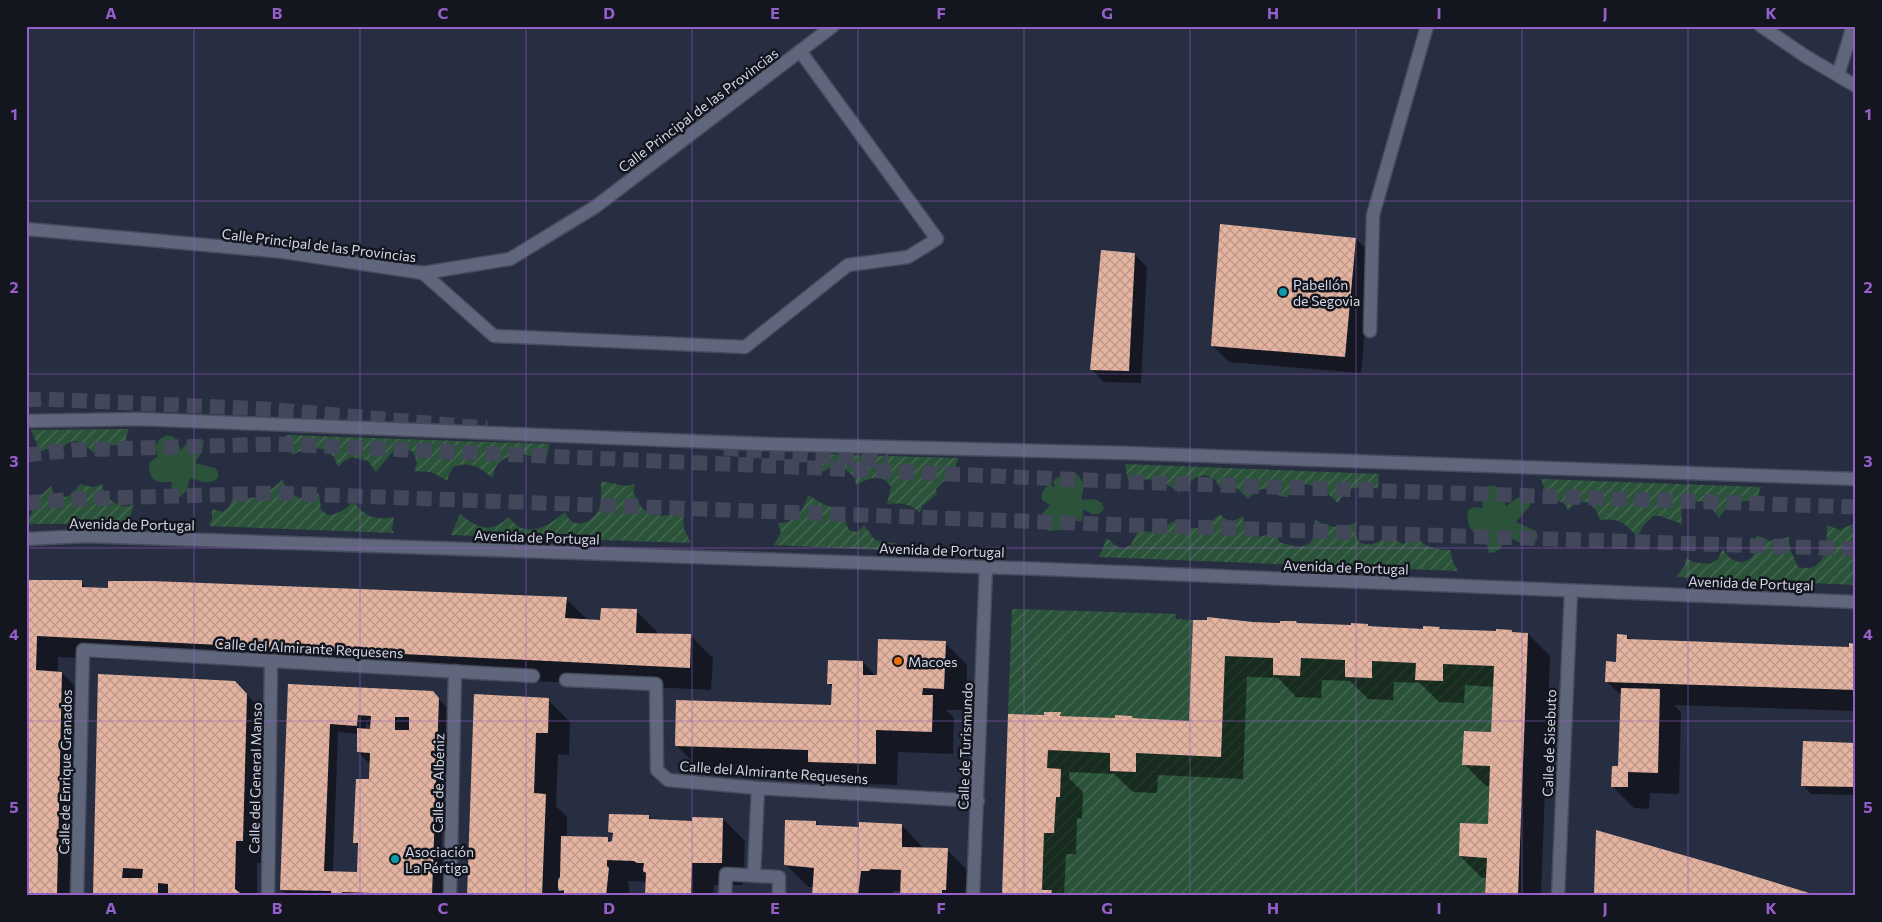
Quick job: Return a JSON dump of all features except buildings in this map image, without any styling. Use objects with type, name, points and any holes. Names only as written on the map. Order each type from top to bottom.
[{"type":"street","name":"Calle Principal de las Provincias","points":[[26,229],[284,252],[423,273],[510,258],[595,207],[833,26]]},
{"type":"street","points":[[1370,331],[1373,215],[1427,26]]},
{"type":"street","points":[[1761,26],[1805,56],[1856,86]]},
{"type":"street","points":[[1838,75],[1853,26]]},
{"type":"street","points":[[423,273],[494,336],[745,347],[848,266],[908,257],[937,239],[800,51]]},
{"type":"street","points":[[26,421],[139,419],[767,444],[1126,453],[1856,479]]},
{"type":"street","name":"Avenida de Portugal","points":[[26,539],[86,536],[986,567],[1856,602]]},
{"type":"street","name":"Calle de Turismundo","points":[[973,896],[986,567]]},
{"type":"street","name":"Calle de Sisebuto","points":[[1558,896],[1571,591]]},
{"type":"street","name":"Calle del Almirante Requesens","points":[[83,650],[533,676]]},
{"type":"street","name":"Calle de Enrique Granados","points":[[77,896],[83,650]]},
{"type":"street","name":"Calle del General Manso","points":[[268,896],[271,662]]},
{"type":"street","name":"Calle de Albéniz","points":[[450,896],[455,671]]},
{"type":"street","name":"Calle del Almirante Requesens","points":[[566,680],[656,684],[657,770],[668,780],[758,788],[978,801]]},
{"type":"street","points":[[754,875],[758,788]]},
{"type":"street","points":[[725,896],[726,874],[779,876],[779,896]]},
{"type":"green space","points":[[129,429],[126,444],[104,446],[96,455],[87,447],[73,441],[64,447],[60,454],[49,449],[38,453],[37,444],[31,430]]},
{"type":"green space","points":[[167,435],[174,437],[181,450],[188,442],[194,439],[204,441],[202,451],[195,463],[215,468],[218,472],[218,478],[208,482],[190,478],[187,490],[180,497],[171,491],[172,482],[159,482],[153,479],[149,466],[151,461],[158,457],[155,447],[160,439]]},
{"type":"green space","points":[[285,435],[550,444],[545,460],[528,455],[509,457],[498,464],[492,478],[483,470],[474,466],[459,465],[453,467],[448,481],[431,472],[414,471],[417,463],[413,452],[404,448],[393,451],[376,472],[368,461],[352,457],[338,467],[335,459],[326,450],[306,449],[292,455]]},
{"type":"green space","points":[[815,454],[959,458],[956,465],[958,477],[948,479],[941,484],[936,489],[937,494],[922,506],[920,513],[913,507],[905,504],[887,504],[891,487],[884,479],[870,479],[856,485],[855,478],[843,468],[832,467],[822,472],[822,467]]},
{"type":"green space","points":[[1125,464],[1379,474],[1378,489],[1365,487],[1352,489],[1344,494],[1338,503],[1319,488],[1296,484],[1288,497],[1264,489],[1248,499],[1236,488],[1229,486],[1220,488],[1216,481],[1205,475],[1188,483],[1179,493],[1168,485],[1156,480],[1143,480],[1129,485]]},
{"type":"green space","points":[[1077,474],[1083,485],[1081,498],[1083,500],[1094,499],[1102,503],[1104,509],[1099,514],[1092,514],[1083,509],[1082,521],[1075,521],[1068,515],[1067,523],[1060,530],[1049,531],[1043,528],[1040,516],[1050,505],[1042,500],[1044,490],[1049,485],[1055,487],[1053,482],[1056,478],[1059,477],[1065,483],[1071,476]]},
{"type":"green space","points":[[1541,479],[1761,487],[1759,503],[1742,501],[1736,503],[1727,508],[1719,518],[1710,506],[1701,501],[1688,503],[1681,511],[1682,524],[1660,516],[1653,516],[1644,525],[1637,537],[1621,522],[1600,520],[1591,505],[1587,503],[1578,503],[1568,510],[1564,504],[1558,501],[1553,500],[1547,504],[1547,496]]},
{"type":"green space","points":[[282,480],[290,491],[298,497],[307,498],[319,493],[321,510],[328,515],[336,514],[354,500],[361,510],[370,516],[376,518],[394,517],[392,529],[394,533],[209,526],[212,519],[212,509],[223,512],[229,507],[236,490],[246,497],[254,498],[268,492]]},
{"type":"green space","points":[[601,481],[625,486],[635,484],[633,492],[644,510],[653,515],[669,515],[683,510],[684,529],[691,543],[451,535],[460,514],[473,523],[484,527],[496,526],[509,517],[522,528],[537,529],[565,512],[572,522],[587,522],[599,509]]},
{"type":"green space","points":[[80,484],[94,487],[102,484],[109,499],[118,505],[134,505],[128,523],[26,524],[32,512],[28,497],[38,497],[51,486],[54,495],[66,497]]},
{"type":"green space","points":[[1488,486],[1495,486],[1502,491],[1506,506],[1519,497],[1525,496],[1530,500],[1530,506],[1516,522],[1536,531],[1538,536],[1535,543],[1526,544],[1519,542],[1506,534],[1501,548],[1489,553],[1487,545],[1490,537],[1484,537],[1475,533],[1471,530],[1468,521],[1468,510],[1474,507],[1483,508],[1482,496]]},
{"type":"green space","points":[[808,495],[823,504],[840,510],[845,516],[849,530],[857,532],[864,525],[875,540],[898,544],[903,551],[774,545],[781,532],[778,523],[790,521],[798,515]]},
{"type":"green space","points":[[1220,514],[1225,519],[1231,521],[1243,516],[1247,530],[1259,537],[1277,532],[1279,542],[1296,546],[1307,545],[1311,542],[1315,530],[1315,520],[1336,527],[1357,522],[1355,532],[1359,542],[1364,544],[1372,544],[1391,531],[1397,541],[1403,544],[1409,541],[1414,533],[1421,542],[1429,547],[1450,550],[1458,571],[1099,557],[1107,538],[1123,549],[1131,545],[1139,529],[1149,532],[1154,531],[1163,528],[1177,519],[1189,527],[1199,528]]},
{"type":"green space","points":[[1853,524],[1853,538],[1856,544],[1856,585],[1676,577],[1685,565],[1686,557],[1692,562],[1710,564],[1718,559],[1723,549],[1734,560],[1743,562],[1748,560],[1755,552],[1756,535],[1770,541],[1789,537],[1790,549],[1798,567],[1808,568],[1815,566],[1823,556],[1827,541],[1827,525],[1840,530]]},
{"type":"green space","points":[[1012,609],[1176,614],[1176,619],[1193,620],[1189,721],[1132,718],[1132,716],[1116,715],[1115,718],[1060,716],[1060,713],[1044,712],[1044,715],[1008,714]]},
{"type":"green space","points":[[1225,656],[1273,658],[1273,675],[1300,676],[1301,658],[1345,660],[1345,677],[1371,678],[1372,661],[1416,663],[1416,680],[1442,681],[1443,664],[1494,666],[1491,732],[1464,731],[1463,765],[1490,766],[1488,824],[1461,823],[1459,856],[1487,858],[1485,896],[1051,896],[1051,890],[1042,890],[1044,833],[1054,833],[1056,797],[1060,797],[1061,769],[1047,768],[1048,750],[1110,753],[1110,771],[1135,772],[1136,753],[1221,757]]},
{"type":"tunnel","points":[[26,400],[43,399],[266,409],[487,428]]},
{"type":"tunnel","points":[[26,455],[73,450],[275,444],[1131,482],[1856,507]]},
{"type":"tunnel","points":[[724,448],[888,462]]},
{"type":"tunnel","points":[[26,503],[76,499],[274,493],[1127,525],[1856,549]]},
{"type":"place","name":"Pabellón de Segovia","points":[[1283,292]]},
{"type":"place","name":"Macoes","points":[[898,661]]},
{"type":"place","name":"Asociación La Pértiga","points":[[395,859]]}]
